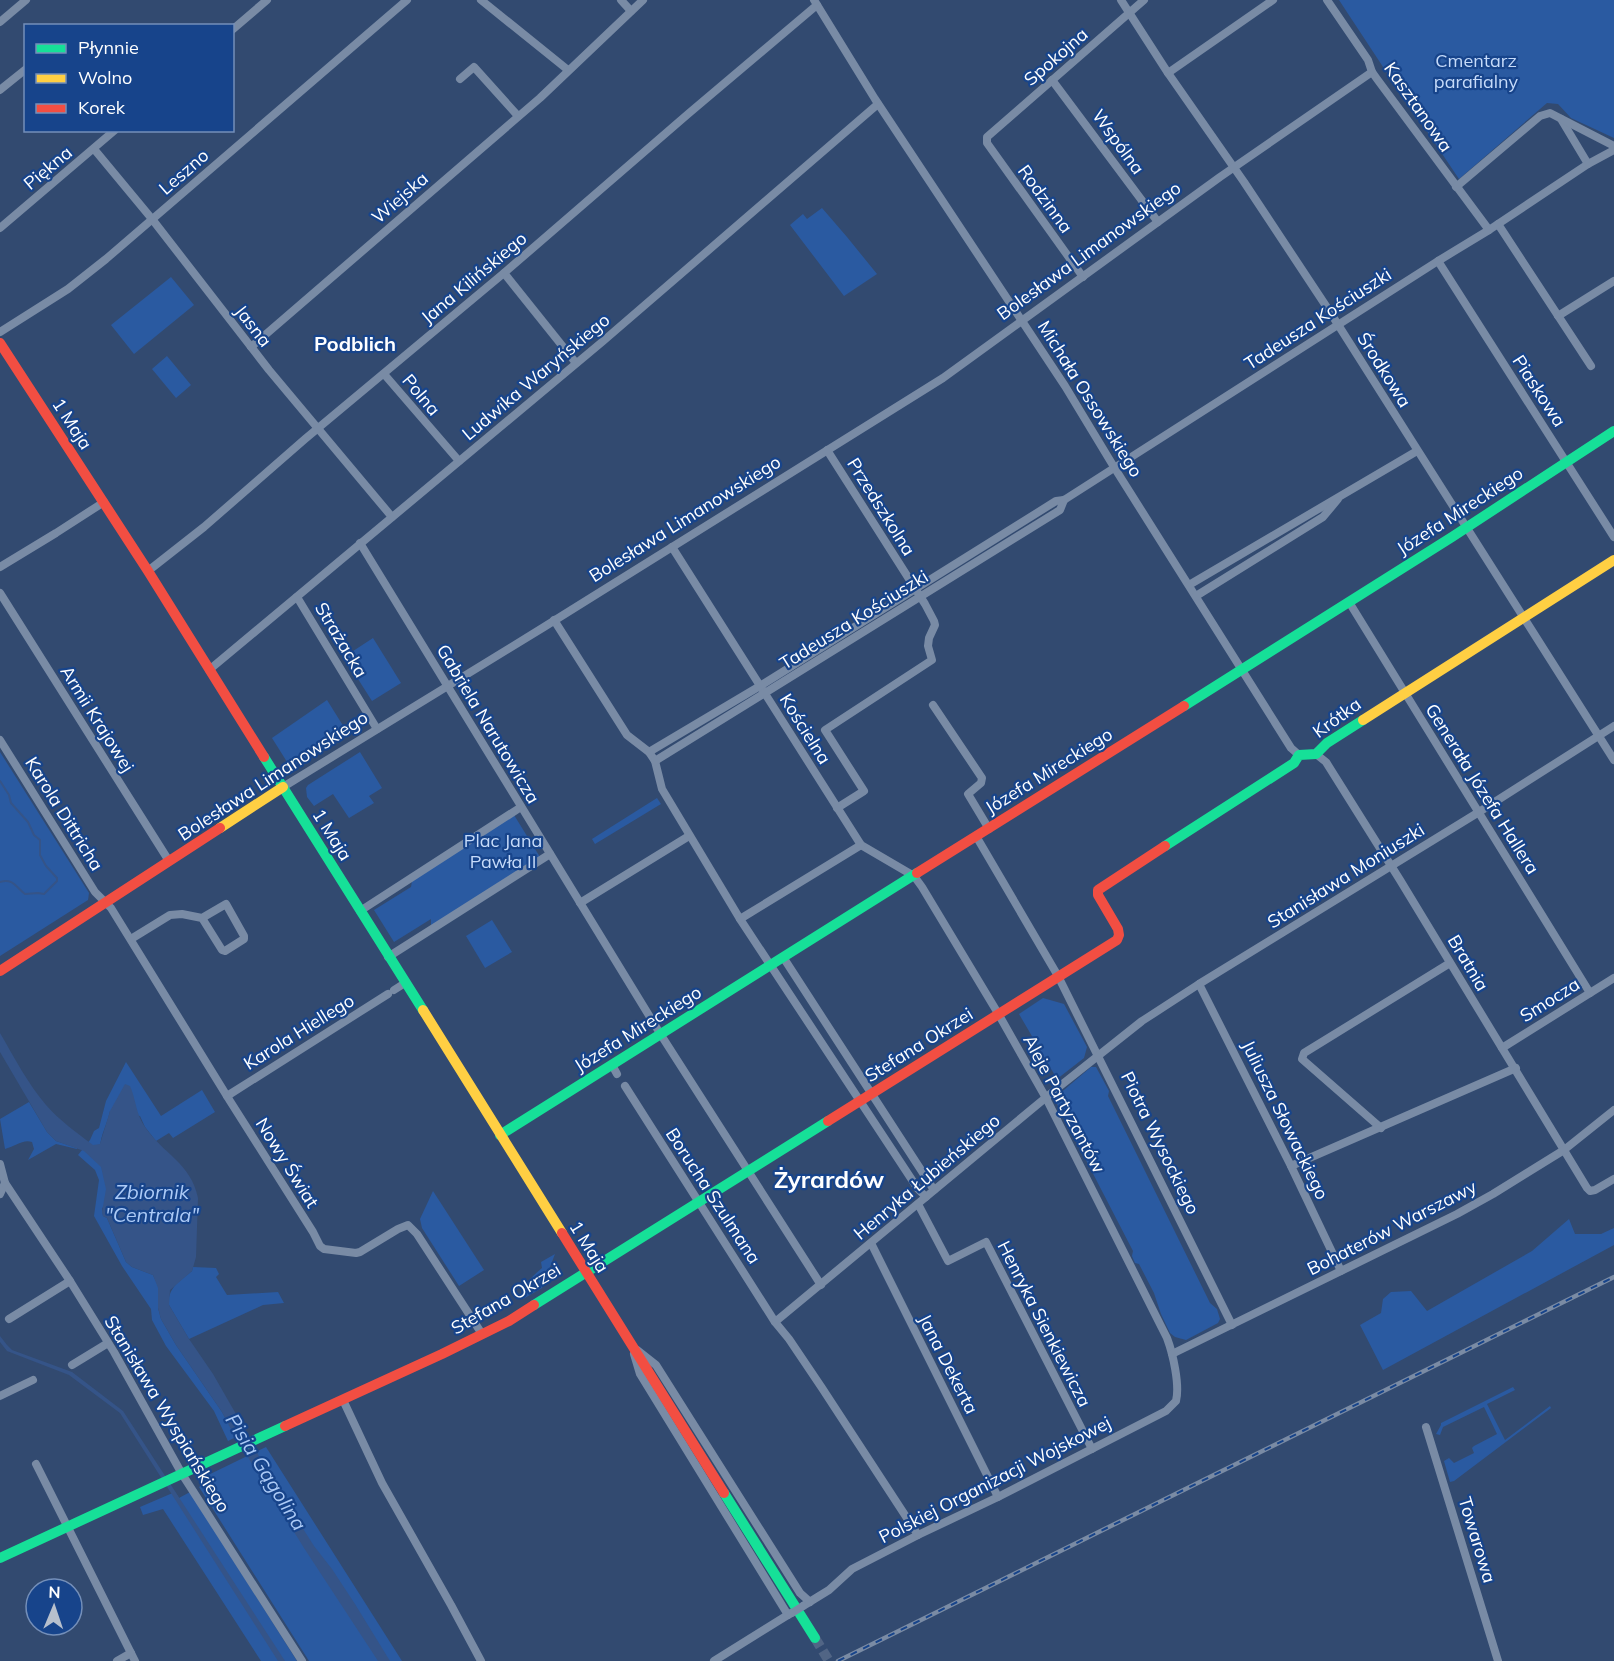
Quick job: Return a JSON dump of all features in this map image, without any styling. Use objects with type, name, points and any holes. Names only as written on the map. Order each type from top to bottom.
[{"type":"street","points":[[0,22],[26,0]]},
{"type":"street","points":[[234,28],[267,0]]},
{"type":"street","name":"Leszno","points":[[0,332],[69,289],[106,259],[406,0]]},
{"type":"street","points":[[481,0],[568,70]]},
{"type":"street","points":[[621,0],[631,11]]},
{"type":"street","name":"Wiejska","points":[[251,347],[540,98],[643,0]]},
{"type":"street","name":"Środkowa","points":[[1121,0],[1338,325],[1614,760]]},
{"type":"street","name":"Spokojna","points":[[987,137],[1144,0]]},
{"type":"street","points":[[1168,73],[1273,0]]},
{"type":"street","name":"Kasztanowa","points":[[1327,0],[1368,60],[1372,72],[1489,230]]},
{"type":"street","name":"Michała Ossowskiego","points":[[816,3],[878,104],[1022,320],[1291,748],[1299,755]]},
{"type":"street","name":"Jana Kilińskiego","points":[[148,571],[204,527],[504,273],[816,3]]},
{"type":"street","points":[[460,79],[474,67],[518,116]]},
{"type":"street","points":[[0,90],[24,71]]},
{"type":"street","name":"Bolesława Limanowskiego","points":[[0,971],[283,787],[943,378],[1233,168],[1372,72]]},
{"type":"street","name":"Wspólna","points":[[1052,80],[1158,222]]},
{"type":"street","name":"Ludwika Waryńskiego","points":[[209,670],[576,363],[878,104]]},
{"type":"street","points":[[1456,187],[1540,116],[1550,113],[1614,146]]},
{"type":"street","points":[[1560,117],[1588,164]]},
{"type":"street","name":"Piękna","points":[[0,228],[113,132]]},
{"type":"street","name":"Rodzinna","points":[[987,137],[987,143],[1083,277]]},
{"type":"street","name":"Jasna","points":[[94,149],[317,429],[392,518]]},
{"type":"street","name":"Tadeusza Kościuszki","points":[[655,761],[765,693],[1056,501],[1064,500],[1489,230],[1588,164],[1614,150]]},
{"type":"street","points":[[1498,224],[1591,366]]},
{"type":"street","name":"Piaskowa","points":[[1438,261],[1614,537]]},
{"type":"street","points":[[504,273],[576,363]]},
{"type":"street","points":[[1558,316],[1614,281]]},
{"type":"street","name":"1 Maja","points":[[0,343],[148,571],[815,1638]]},
{"type":"street","name":"Polna","points":[[384,375],[459,461]]},
{"type":"street","name":"Józefa Mireckiego","points":[[500,1135],[615,1070],[661,1035],[1467,528],[1614,431]]},
{"type":"street","name":"Przedszkolna","points":[[827,450],[934,621],[928,646],[932,660],[825,730],[864,791],[837,808]]},
{"type":"street","points":[[1189,585],[1417,451]]},
{"type":"street","points":[[1196,596],[1323,517],[1342,494]]},
{"type":"street","points":[[0,567],[104,502]]},
{"type":"street","name":"Gabriela Narutowicza","points":[[360,543],[661,1035],[821,1285]]},
{"type":"street","name":"Kościelna","points":[[672,547],[861,845],[914,876]]},
{"type":"street","name":"Krótka","points":[[1058,976],[1117,940],[1118,929],[1098,895],[1101,887],[1294,763],[1299,755],[1316,754],[1327,742],[1614,560]]},
{"type":"street","name":"Armii Krajowej","points":[[0,593],[169,861]]},
{"type":"street","name":"Tadeusza Kościuszki","points":[[649,752],[917,593]]},
{"type":"street","name":"Strażacka","points":[[297,597],[377,729]]},
{"type":"street","name":"Generała Józefa Hallera","points":[[1349,602],[1590,993]]},
{"type":"street","points":[[554,620],[627,735],[649,752],[655,761],[662,789],[740,919],[918,1189],[926,1197]]},
{"type":"street","points":[[933,705],[982,778],[981,783],[968,794],[988,829]]},
{"type":"street","name":"Stanisława Moniuszki","points":[[1098,1055],[1142,1021],[1199,984],[1614,726]]},
{"type":"street","name":"Karola Dittricha","points":[[0,740],[95,892],[106,902]]},
{"type":"street","name":"Bratnia","points":[[1316,754],[1326,762],[1516,1068],[1587,1188],[1590,1191],[1595,1190],[1614,1179]]},
{"type":"street","points":[[360,911],[521,807]]},
{"type":"street","points":[[580,903],[690,836]]},
{"type":"street","name":"Piotra Wysockiego","points":[[976,836],[1058,976],[1232,1325]]},
{"type":"street","points":[[740,919],[861,845]]},
{"type":"street","points":[[388,957],[550,854]]},
{"type":"street","name":"Aleje Partyzantów","points":[[914,876],[999,1015],[1046,1098],[1167,1338],[1172,1354]]},
{"type":"street","name":"Nowy Świat","points":[[106,902],[322,1248],[328,1251],[360,1252],[408,1225],[417,1234],[483,1334]]},
{"type":"street","points":[[131,939],[170,915],[182,914],[202,918],[226,904],[244,939],[222,951],[202,918]]},
{"type":"street","points":[[783,957],[934,1190]]},
{"type":"street","points":[[1381,1128],[1302,1059],[1304,1053],[1450,963]]},
{"type":"street","points":[[999,1015],[1058,976]]},
{"type":"street","name":"Smocza","points":[[1502,1048],[1614,978]]},
{"type":"street","name":"Karola Hiellego","points":[[227,1096],[405,983]]},
{"type":"street","name":"Juliusza Słowackiego","points":[[1199,984],[1341,1270]]},
{"type":"street","name":"Stefana Okrzei","points":[[0,1558],[344,1400],[509,1321],[999,1015]]},
{"type":"street","name":"Henryka Łubieńskiego","points":[[775,1322],[1098,1055]]},
{"type":"street","points":[[1291,1166],[1516,1068]]},
{"type":"street","name":"Borucha Szulmana","points":[[625,1086],[775,1322],[802,1358],[918,1535]]},
{"type":"street","name":"Bohaterów Warszawy","points":[[1172,1354],[1466,1209],[1564,1150],[1614,1110]]},
{"type":"street","points":[[0,1164],[4,1183],[0,1193]]},
{"type":"street","name":"Stanisława Wyspiańskiego","points":[[4,1183],[70,1281],[108,1343],[178,1476],[302,1661]]},
{"type":"street","name":"Henryka Sienkiewicza","points":[[918,1204],[948,1261],[986,1242],[1092,1449]]},
{"type":"street","name":"Jana Dekerta","points":[[871,1243],[998,1497]]},
{"type":"street","points":[[9,1319],[70,1281]]},
{"type":"street","points":[[72,1365],[108,1343]]},
{"type":"street","name":"1 Maja","points":[[632,1346],[656,1365],[806,1604]]},
{"type":"street","name":"1 Maja","points":[[632,1346],[640,1374],[790,1614]]},
{"type":"street","name":"Polskiej Organizacji Wojskowej","points":[[714,1661],[829,1590],[852,1569],[998,1497],[1171,1407],[1176,1401],[1177,1394],[1172,1354]]},
{"type":"street","points":[[0,1396],[33,1380]]},
{"type":"street","points":[[344,1400],[382,1484],[481,1661]]},
{"type":"street","name":"Towarowa","points":[[1426,1427],[1498,1661]]},
{"type":"street","points":[[36,1464],[133,1657],[117,1661]]},
{"type":"green space","name":"Cmentarz parafialny","points":[[1339,0],[1614,0],[1614,138],[1571,118],[1558,104],[1547,103],[1459,179],[1400,91],[1405,87],[1395,73],[1389,76]]},
{"type":"green space","points":[[822,208],[877,274],[844,296],[790,225],[803,214],[807,219]]},
{"type":"green space","points":[[171,277],[194,305],[134,354],[111,325]]},
{"type":"green space","points":[[167,356],[191,385],[176,398],[152,369]]},
{"type":"green space","points":[[373,638],[401,683],[372,701],[344,657]]},
{"type":"green space","points":[[327,700],[347,732],[294,766],[289,765],[272,738]]},
{"type":"green space","points":[[0,752],[89,893],[88,900],[0,956]]},
{"type":"green space","points":[[360,752],[382,788],[369,796],[374,803],[349,818],[333,794],[314,806],[307,797],[308,785]]},
{"type":"green space","points":[[657,798],[661,804],[595,844],[592,839]]},
{"type":"green space","name":"Plac Jana Pawła II","points":[[514,815],[540,857],[431,926],[431,919],[394,942],[374,910],[411,887],[412,881]]},
{"type":"green space","points":[[492,920],[512,952],[485,968],[466,936]]},
{"type":"green space","points":[[1043,998],[1064,1004],[1087,1047],[1084,1058],[1057,1079],[1019,1014]]},
{"type":"green space","points":[[126,1062],[161,1116],[202,1090],[215,1112],[173,1138],[169,1133],[156,1141],[140,1116],[110,1111],[100,1143],[106,1187],[102,1209],[103,1216],[107,1218],[126,1262],[132,1267],[153,1275],[159,1288],[158,1308],[161,1319],[236,1437],[228,1441],[214,1411],[166,1346],[152,1320],[151,1309],[122,1266],[94,1216],[99,1180],[95,1170],[78,1155],[94,1131],[99,1128],[106,1101]]},
{"type":"green space","points":[[1091,1067],[1096,1067],[1109,1091],[1108,1096],[1210,1303],[1217,1309],[1220,1319],[1218,1323],[1186,1340],[1170,1333],[1154,1293],[1139,1264],[1135,1263],[1132,1256],[1133,1251],[1057,1104],[1058,1095]]},
{"type":"green space","points":[[29,1102],[47,1132],[56,1141],[77,1149],[56,1144],[28,1160],[34,1149],[32,1142],[22,1142],[5,1149],[0,1119]]},
{"type":"green space","points":[[433,1191],[484,1270],[459,1286],[422,1228],[420,1219]]},
{"type":"green space","points":[[1569,1219],[1575,1234],[1601,1234],[1614,1228],[1614,1245],[1383,1370],[1360,1325],[1381,1313],[1383,1299],[1391,1292],[1411,1291],[1427,1311],[1532,1251]]},
{"type":"green space","points":[[555,1254],[542,1288],[523,1299],[526,1285],[542,1268],[541,1262]]},
{"type":"green space","points":[[193,1267],[216,1268],[219,1274],[216,1277],[227,1295],[278,1292],[284,1303],[263,1305],[189,1339],[169,1305],[169,1299],[175,1285],[192,1271]]},
{"type":"green space","points":[[1513,1387],[1515,1390],[1487,1404],[1505,1440],[1550,1406],[1551,1408],[1450,1482],[1444,1461],[1449,1458],[1454,1463],[1474,1453],[1472,1448],[1474,1446],[1497,1434],[1484,1407],[1443,1427],[1440,1435],[1436,1434],[1441,1423]]},
{"type":"green space","points":[[266,1447],[402,1661],[309,1661],[199,1487],[203,1484],[202,1478]]},
{"type":"green space","points":[[175,1492],[179,1498],[190,1492],[297,1661],[261,1661],[163,1509],[143,1515],[140,1507]]},
{"type":"water","name":"Zbiornik \"Centrala\"","points":[[0,1033],[39,1097],[62,1121],[93,1145],[100,1144],[110,1111],[125,1084],[130,1086],[145,1127],[189,1176],[198,1198],[196,1257],[192,1271],[170,1290],[169,1305],[213,1374],[269,1475],[390,1661],[378,1661],[304,1548],[222,1412],[176,1345],[161,1319],[158,1308],[158,1288],[153,1275],[132,1267],[126,1262],[107,1218],[103,1216],[106,1189],[101,1167],[84,1151],[56,1141],[47,1132],[0,1052]]},
{"type":"water","points":[[0,1336],[12,1350],[72,1372],[123,1411],[285,1661],[278,1661],[120,1413],[69,1375],[7,1351],[0,1342]]},
{"type":"waterway","points":[[0,781],[11,803],[40,840],[40,855],[57,878],[57,881],[44,894],[25,894],[11,882],[0,882]]},
{"type":"tunnel","points":[[815,1638],[829,1661]]},
{"type":"railway","points":[[838,1661],[1614,1277]]},
{"type":"traffic: fast","points":[[1184,706],[1452,537],[1614,431]]},
{"type":"traffic: fast","points":[[1165,846],[1294,763],[1299,755],[1316,754],[1327,743],[1363,720]]},
{"type":"traffic: fast","points":[[264,757],[423,1010]]},
{"type":"traffic: fast","points":[[500,1135],[917,873]]},
{"type":"traffic: fast","points":[[534,1305],[828,1121]]},
{"type":"traffic: fast","points":[[0,1558],[285,1426]]},
{"type":"traffic: fast","points":[[724,1493],[815,1638]]},
{"type":"traffic: slow","points":[[1363,720],[1614,560]]},
{"type":"traffic: slow","points":[[220,828],[283,787]]},
{"type":"traffic: slow","points":[[423,1010],[562,1233]]},
{"type":"traffic: jam","points":[[0,343],[148,571],[264,757]]},
{"type":"traffic: jam","points":[[917,873],[1184,706]]},
{"type":"traffic: jam","points":[[0,971],[220,828]]},
{"type":"traffic: jam","points":[[828,1121],[1117,940],[1118,929],[1098,895],[1098,890],[1165,846]]},
{"type":"traffic: jam","points":[[562,1233],[724,1493]]},
{"type":"traffic: jam","points":[[285,1426],[442,1354],[509,1321],[534,1305]]},
{"type":"district","name":"Podblich","points":[[355,344]]},
{"type":"district","name":"Żyrardów","points":[[829,1180]]},
{"type":"water label","name":"Pisia Gągolina","points":[[266,1472]]}]
